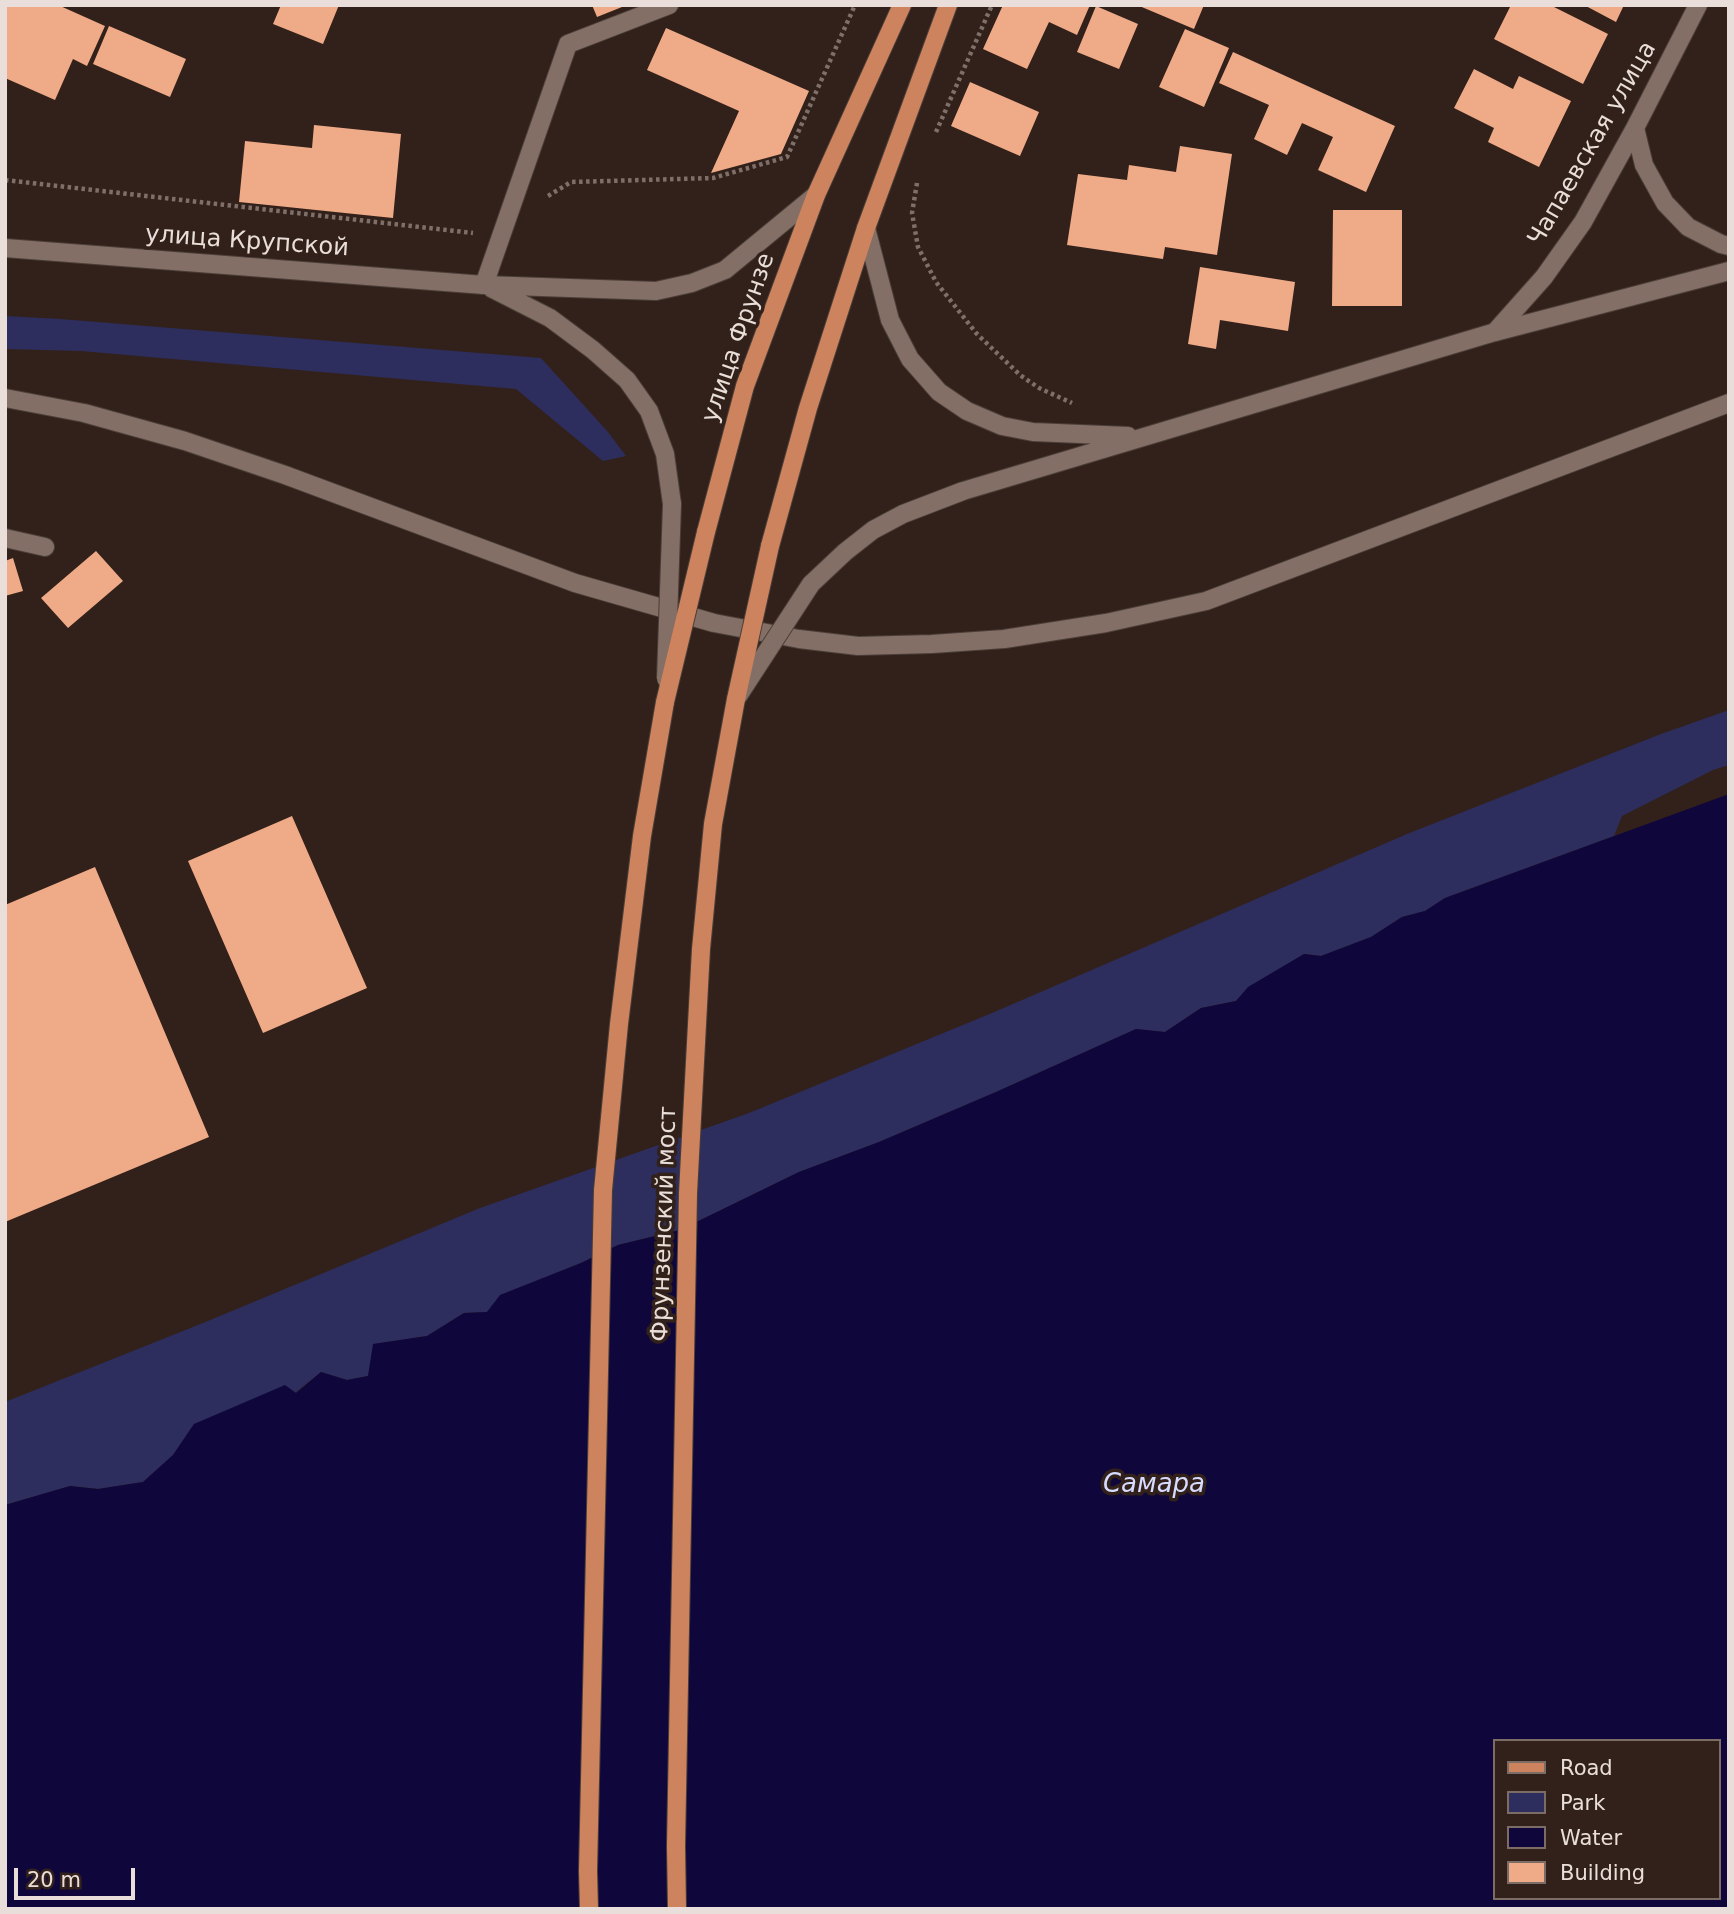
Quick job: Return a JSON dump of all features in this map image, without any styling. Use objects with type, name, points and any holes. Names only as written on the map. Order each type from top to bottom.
[{"type":"main road","points":[[589,1909],[603,1190],[620,1011],[642,836],[665,702],[672,504],[665,454],[649,411],[626,380],[593,350],[550,318],[484,285],[568,44],[669,5]]},
{"type":"main road","name":"улица Фрунзе","points":[[665,702],[745,386],[816,195],[902,5]]},
{"type":"main road","points":[[948,5],[866,228],[890,320],[910,359],[939,392],[967,411],[1002,426],[1033,432],[1142,437]]},
{"type":"main road","name":"Чапаевская улица","points":[[1495,332],[1544,277],[1583,222],[1698,5]]},
{"type":"main road","points":[[1635,128],[1644,164],[1665,202],[1688,227],[1729,246]]},
{"type":"main road","name":"улица Крупской","points":[[5,248],[484,285],[656,291],[692,283],[725,270],[816,195]]},
{"type":"main road","name":"Фрунзенский мост","points":[[677,1909],[688,1192],[701,948],[713,824],[736,699],[770,547],[807,408],[866,228]]},
{"type":"main road","points":[[736,699],[811,584],[873,530],[904,514],[964,491],[1495,332],[1729,271]]},
{"type":"main road","points":[[5,398],[84,413],[185,441],[285,475],[575,583],[714,623],[799,639],[858,646],[1004,639],[1106,623],[1206,601],[1729,403]]},
{"type":"main road","points":[[5,538],[45,547]]},
{"type":"path","points":[[5,180],[485,234],[571,182],[713,178],[787,157],[855,5]]},
{"type":"path","points":[[936,132],[992,5]]},
{"type":"path","points":[[918,176],[912,213],[918,247],[936,282],[977,334],[1020,375]]},
{"type":"green space","points":[[5,316],[541,358],[608,432],[626,456],[603,461],[516,389],[81,351],[5,349]]},
{"type":"green space","points":[[1729,710],[1729,765],[1713,770],[1622,816],[1614,836],[1445,898],[1425,911],[1402,917],[1371,937],[1321,956],[1304,954],[1249,987],[1236,1001],[1201,1008],[1165,1032],[1136,1029],[879,1142],[799,1172],[680,1230],[618,1245],[501,1295],[487,1312],[464,1313],[427,1336],[374,1344],[368,1376],[347,1380],[321,1372],[295,1393],[194,1424],[173,1455],[143,1482],[98,1489],[70,1486],[5,1505],[5,1402],[480,1208],[749,1113],[992,1013],[1407,834]]},
{"type":"water","name":"Самара","points":[[1729,794],[1729,1909],[5,1909],[5,1505],[70,1486],[98,1489],[143,1482],[173,1455],[194,1424],[285,1385],[296,1393],[321,1372],[347,1380],[368,1376],[373,1344],[427,1336],[464,1313],[487,1312],[500,1295],[581,1263],[618,1245],[680,1230],[799,1172],[879,1142],[1136,1029],[1165,1032],[1201,1008],[1236,1001],[1248,987],[1304,954],[1321,956],[1371,937],[1402,917],[1425,911],[1445,898]]},
{"type":"building","points":[[5,5],[58,5],[105,26],[87,66],[73,59],[55,100],[5,78]]},
{"type":"building","points":[[281,5],[339,5],[323,44],[273,24]]},
{"type":"building","points":[[592,5],[627,5],[597,17]]},
{"type":"building","points":[[1003,5],[1090,5],[1077,35],[1049,22],[1027,69],[983,49]]},
{"type":"building","points":[[1137,5],[1204,5],[1194,29]]},
{"type":"building","points":[[1511,5],[1550,5],[1608,34],[1583,84],[1494,39]]},
{"type":"building","points":[[1584,5],[1624,5],[1616,22]]},
{"type":"building","points":[[1096,6],[1138,24],[1119,69],[1077,52]]},
{"type":"building","points":[[109,26],[186,59],[170,97],[93,64]]},
{"type":"building","points":[[666,28],[809,91],[781,154],[711,173],[739,111],[647,70]]},
{"type":"building","points":[[1185,29],[1229,48],[1204,107],[1159,87]]},
{"type":"building","points":[[1233,52],[1395,126],[1366,192],[1318,170],[1333,137],[1302,123],[1287,155],[1254,139],[1269,105],[1219,83]]},
{"type":"building","points":[[1474,69],[1513,89],[1519,76],[1571,101],[1539,167],[1488,142],[1494,128],[1454,108]]},
{"type":"building","points":[[970,82],[1039,112],[1020,156],[951,126]]},
{"type":"building","points":[[314,125],[401,134],[393,218],[239,202],[245,141],[312,148]]},
{"type":"building","points":[[1180,146],[1232,154],[1217,255],[1165,247],[1163,259],[1067,245],[1078,174],[1127,180],[1129,165],[1176,172]]},
{"type":"building","points":[[1333,210],[1402,210],[1402,306],[1332,306]]},
{"type":"building","points":[[1200,267],[1295,282],[1288,331],[1220,320],[1216,349],[1188,344]]},
{"type":"building","points":[[96,551],[123,581],[68,628],[41,598]]},
{"type":"building","points":[[13,558],[23,591],[5,596],[5,561]]},
{"type":"building","points":[[292,816],[367,988],[263,1033],[188,861]]},
{"type":"building","points":[[95,867],[209,1137],[5,1222],[5,905]]}]
